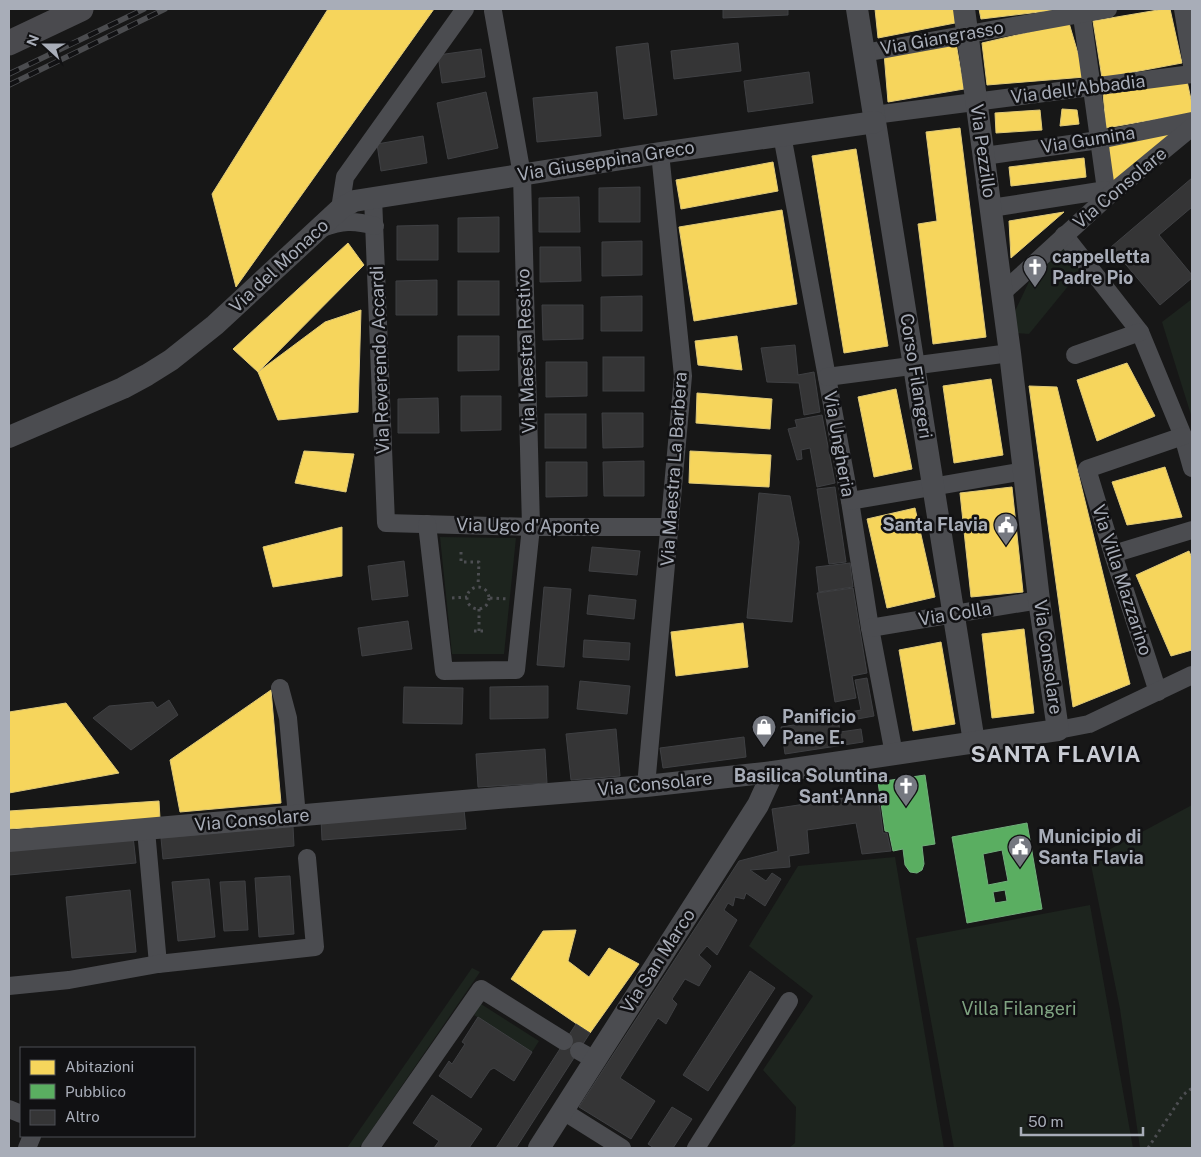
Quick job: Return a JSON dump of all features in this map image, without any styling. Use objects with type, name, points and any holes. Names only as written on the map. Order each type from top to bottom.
[{"type":"main road","points":[[9,43],[80,9]]},
{"type":"street","name":"Via del Monaco","points":[[9,437],[123,388],[171,360],[215,325],[321,228],[340,209],[345,177],[465,9]]},
{"type":"street","name":"Corso Filangeri","points":[[857,9],[974,742]]},
{"type":"street","name":"Via Pezzillo","points":[[964,9],[1002,293]]},
{"type":"street","name":"Via Giangrasso","points":[[864,52],[968,34],[1081,11],[1108,9]]},
{"type":"street","points":[[1182,9],[1192,65]]},
{"type":"street","name":"Via Maestra Restivo","points":[[427,524],[444,670],[516,670],[531,527],[522,175],[493,11]]},
{"type":"street","points":[[991,208],[1107,194],[1081,11]]},
{"type":"street","name":"Via dell'Abbadia","points":[[874,118],[977,102],[1192,74]]},
{"type":"street","name":"Via Giuseppina Greco","points":[[340,209],[354,201],[373,197],[782,135],[874,118]]},
{"type":"street","name":"Via Gumina","points":[[984,156],[1099,140],[1192,121]]},
{"type":"street","name":"Via Consolare","points":[[9,841],[486,798],[646,786],[774,772],[1058,730],[1002,293],[1107,194],[1192,127]]},
{"type":"street","name":"Via Ungheria","points":[[782,135],[850,502],[870,628],[894,754]]},
{"type":"street","name":"Via Maestra La Barbera","points":[[646,786],[683,376],[660,152]]},
{"type":"street","name":"Via Reverendo Accardi","points":[[373,197],[386,523]]},
{"type":"street","points":[[321,228],[340,222],[358,222],[375,226]]},
{"type":"street","points":[[1064,235],[1140,332],[1183,436],[1192,468]]},
{"type":"street","points":[[1075,355],[1140,332]]},
{"type":"street","points":[[827,377],[1010,353]]},
{"type":"street","name":"Via Villa Mazzarino","points":[[1158,692],[1087,469],[1183,436]]},
{"type":"street","points":[[850,502],[1024,471]]},
{"type":"street","name":"Via Ugo d'Aponte","points":[[386,523],[531,527],[670,527]]},
{"type":"street","points":[[1113,554],[1192,530]]},
{"type":"street","name":"Via Colla","points":[[870,628],[1040,600]]},
{"type":"street","points":[[1058,730],[1089,724],[1192,675]]},
{"type":"street","points":[[280,688],[288,718],[297,816]]},
{"type":"street","name":"Via San Marco","points":[[539,1148],[563,1111],[587,1056],[758,804],[774,772]]},
{"type":"street","points":[[146,830],[158,964]]},
{"type":"street","points":[[9,986],[69,980],[158,964],[315,947],[307,858]]},
{"type":"street","points":[[370,1148],[481,989],[564,1041]]},
{"type":"street","points":[[696,1148],[789,1000]]},
{"type":"street","points":[[563,1111],[622,1148]]},
{"type":"path","points":[[461,552],[461,562],[478,562],[478,586]]},
{"type":"path","points":[[478,586],[487,590],[490,598],[488,605],[479,609],[471,607],[467,597],[470,590],[478,586]]},
{"type":"path","points":[[479,609],[479,631]]},
{"type":"path","points":[[474,631],[484,631]]},
{"type":"path","points":[[1148,1148],[1183,1095],[1192,1088]]},
{"type":"green space","points":[[1065,248],[1083,268],[1029,334],[1016,333],[1015,311],[1035,269]]},
{"type":"green space","points":[[1192,299],[1192,418],[1162,322]]},
{"type":"green space","points":[[440,537],[516,538],[504,654],[452,654]]},
{"type":"green space","points":[[1192,805],[1192,1148],[1140,1148],[1120,1009],[1090,860]]},
{"type":"green space","points":[[895,857],[944,1148],[789,1148],[795,1143],[796,1107],[763,1070],[813,996],[749,946],[798,866]]},
{"type":"green space","name":"Villa Filangeri","points":[[1090,905],[1133,1148],[954,1148],[916,938]]},
{"type":"green space","points":[[472,968],[480,972],[359,1148],[347,1148]]},
{"type":"green space","points":[[481,1004],[539,1041],[532,1052],[474,1015]]},
{"type":"building: Abitazioni","points":[[328,9],[434,9],[236,287],[212,194]]},
{"type":"building: Abitazioni","points":[[875,9],[954,9],[955,23],[878,38]]},
{"type":"building: Abitazioni","points":[[979,9],[1065,9],[981,19]]},
{"type":"building: Abitazioni","points":[[1170,9],[1182,63],[1102,78],[1093,21]]},
{"type":"building: Abitazioni","points":[[1069,23],[1085,77],[987,85],[982,43]]},
{"type":"building: Abitazioni","points":[[956,43],[964,89],[888,102],[884,53]]},
{"type":"building: Abitazioni","points":[[1187,81],[1192,113],[1106,128],[1103,92]]},
{"type":"building: Abitazioni","points":[[1062,109],[1077,110],[1079,124],[1060,126]]},
{"type":"building: Abitazioni","points":[[1040,110],[1042,130],[996,133],[995,113]]},
{"type":"building: Abitazioni","points":[[960,128],[986,337],[933,344],[918,224],[937,221],[926,132]]},
{"type":"building: Abitazioni","points":[[1177,131],[1113,187],[1107,144]]},
{"type":"building: Abitazioni","points":[[856,149],[888,346],[844,353],[812,156]]},
{"type":"building: Abitazioni","points":[[1084,158],[1086,177],[1011,186],[1009,167]]},
{"type":"building: Abitazioni","points":[[773,162],[778,191],[681,209],[676,180]]},
{"type":"building: Abitazioni","points":[[782,210],[797,304],[694,321],[679,227]]},
{"type":"building: Abitazioni","points":[[1064,212],[1011,258],[1009,221]]},
{"type":"building: Abitazioni","points":[[348,243],[364,265],[258,372],[233,349]]},
{"type":"building: Abitazioni","points":[[361,310],[358,412],[278,420],[258,372],[325,322]]},
{"type":"building: Abitazioni","points":[[737,336],[742,370],[698,365],[695,341]]},
{"type":"building: Abitazioni","points":[[1127,363],[1155,416],[1097,441],[1077,380]]},
{"type":"building: Abitazioni","points":[[991,379],[1003,455],[954,463],[943,386]]},
{"type":"building: Abitazioni","points":[[1029,386],[1057,387],[1130,684],[1073,707]]},
{"type":"building: Abitazioni","points":[[896,389],[912,469],[874,477],[858,397]]},
{"type":"building: Abitazioni","points":[[697,393],[772,399],[770,429],[696,423]]},
{"type":"building: Abitazioni","points":[[304,451],[354,454],[346,492],[295,483]]},
{"type":"building: Abitazioni","points":[[690,451],[771,455],[769,487],[689,483]]},
{"type":"building: Abitazioni","points":[[1165,467],[1182,517],[1127,525],[1112,482]]},
{"type":"building: Abitazioni","points":[[1012,487],[1023,592],[971,597],[960,493]]},
{"type":"building: Abitazioni","points":[[915,508],[935,597],[887,608],[867,519]]},
{"type":"building: Abitazioni","points":[[342,527],[342,576],[273,587],[263,547]]},
{"type":"building: Abitazioni","points":[[1189,551],[1192,558],[1192,650],[1171,656],[1136,575]]},
{"type":"building: Abitazioni","points":[[743,623],[748,667],[676,676],[671,632]]},
{"type":"building: Abitazioni","points":[[1024,629],[1034,713],[992,718],[982,634]]},
{"type":"building: Abitazioni","points":[[941,642],[955,724],[913,731],[899,650]]},
{"type":"building: Abitazioni","points":[[271,690],[281,803],[180,812],[170,760]]},
{"type":"building: Abitazioni","points":[[66,703],[119,773],[9,793],[9,712]]},
{"type":"building: Abitazioni","points":[[159,801],[160,819],[9,829],[9,811]]},
{"type":"building: Abitazioni","points":[[576,930],[568,961],[589,977],[609,948],[639,964],[590,1033],[511,979],[543,931]]},
{"type":"building: Pubblico","name":"Basilica Soluntina Sant'Anna","points":[[925,775],[935,844],[922,846],[924,864],[922,870],[917,873],[910,872],[905,865],[903,849],[893,851],[889,832],[885,831],[878,782]]},
{"type":"building: Pubblico","name":"Municipio di Santa Flavia","points":[[1027,823],[1042,909],[967,923],[952,837]],"holes":[[[1002,850],[1008,881],[988,885],[983,854]],[[1005,890],[1007,901],[995,903],[993,892]]]},
{"type":"building: Altro","points":[[723,9],[788,9],[788,15],[723,18]]},
{"type":"building: Altro","points":[[648,43],[657,115],[624,119],[616,47]]},
{"type":"building: Altro","points":[[738,43],[741,71],[674,79],[671,51]]},
{"type":"building: Altro","points":[[481,49],[485,77],[442,83],[438,55]]},
{"type":"building: Altro","points":[[809,72],[813,103],[748,112],[744,81]]},
{"type":"building: Altro","points":[[486,92],[498,148],[448,159],[437,103]]},
{"type":"building: Altro","points":[[597,92],[601,136],[537,142],[533,98]]},
{"type":"building: Altro","points":[[423,136],[427,163],[381,171],[377,144]]},
{"type":"building: Altro","points":[[1192,178],[1192,207],[1159,235],[1192,275],[1192,278],[1160,305],[1111,247]]},
{"type":"building: Altro","points":[[640,187],[640,222],[599,222],[599,188]]},
{"type":"building: Altro","points":[[579,197],[580,232],[539,232],[539,198]]},
{"type":"building: Altro","points":[[499,217],[499,252],[458,252],[458,218]]},
{"type":"building: Altro","points":[[438,225],[438,260],[397,260],[397,226]]},
{"type":"building: Altro","points":[[642,241],[642,275],[602,276],[602,242]]},
{"type":"building: Altro","points":[[540,247],[580,247],[581,281],[540,282]]},
{"type":"building: Altro","points":[[437,280],[437,315],[396,315],[396,281]]},
{"type":"building: Altro","points":[[458,281],[499,281],[499,315],[458,315]]},
{"type":"building: Altro","points":[[642,296],[642,331],[601,331],[601,297]]},
{"type":"building: Altro","points":[[542,305],[583,305],[583,339],[543,340]]},
{"type":"building: Altro","points":[[458,336],[499,336],[499,370],[458,371]]},
{"type":"building: Altro","points":[[795,345],[798,375],[814,372],[820,412],[804,415],[799,383],[767,382],[761,348]]},
{"type":"building: Altro","points":[[603,357],[644,357],[644,391],[603,391]]},
{"type":"building: Altro","points":[[546,362],[587,362],[587,396],[546,397]]},
{"type":"building: Altro","points":[[461,396],[501,396],[501,430],[461,431]]},
{"type":"building: Altro","points":[[438,398],[439,433],[398,433],[398,399]]},
{"type":"building: Altro","points":[[602,413],[643,413],[643,447],[603,448]]},
{"type":"building: Altro","points":[[545,414],[586,414],[586,448],[545,448]]},
{"type":"building: Altro","points":[[822,415],[835,483],[817,487],[810,448],[801,450],[802,459],[797,460],[788,429],[797,427],[795,420]]},
{"type":"building: Altro","points":[[644,461],[644,496],[604,496],[603,462]]},
{"type":"building: Altro","points":[[546,462],[587,462],[587,496],[546,497]]},
{"type":"building: Altro","points":[[835,487],[846,562],[829,564],[817,489]]},
{"type":"building: Altro","points":[[759,493],[790,496],[799,542],[792,622],[747,618]]},
{"type":"building: Altro","points":[[592,547],[640,551],[637,575],[589,571]]},
{"type":"building: Altro","points":[[404,561],[408,596],[372,600],[368,566]]},
{"type":"building: Altro","points":[[850,563],[853,587],[819,592],[816,567]]},
{"type":"building: Altro","points":[[544,587],[571,589],[564,667],[537,665]]},
{"type":"building: Altro","points":[[853,588],[867,673],[852,676],[856,698],[835,702],[817,593]]},
{"type":"building: Altro","points":[[589,595],[636,600],[634,619],[587,614]]},
{"type":"building: Altro","points":[[408,621],[412,649],[362,656],[358,628]]},
{"type":"building: Altro","points":[[584,640],[630,643],[629,660],[583,657]]},
{"type":"building: Altro","points":[[867,678],[874,716],[852,720],[850,712],[861,710],[855,680]]},
{"type":"building: Altro","points":[[580,681],[630,686],[627,714],[577,709]]},
{"type":"building: Altro","points":[[548,686],[548,718],[490,719],[490,687]]},
{"type":"building: Altro","points":[[404,687],[463,688],[462,724],[403,723]]},
{"type":"building: Altro","points":[[169,700],[178,715],[131,750],[93,718],[109,706],[153,702],[157,708]]},
{"type":"building: Altro","points":[[838,718],[840,732],[861,729],[863,742],[785,754],[781,727]]},
{"type":"building: Altro","points":[[616,729],[620,776],[571,780],[566,734]]},
{"type":"building: Altro","points":[[744,737],[746,757],[663,768],[660,748]]},
{"type":"building: Altro","points":[[545,749],[547,783],[478,787],[476,754]]},
{"type":"building: Altro","points":[[878,793],[883,833],[887,833],[891,851],[862,854],[856,823],[807,830],[809,853],[789,856],[790,867],[750,870],[766,881],[772,873],[781,879],[765,906],[746,893],[744,899],[735,897],[733,906],[728,903],[724,910],[737,920],[717,955],[707,946],[699,955],[711,966],[699,986],[685,979],[672,999],[677,1004],[666,1024],[658,1018],[620,1078],[655,1101],[631,1139],[579,1107],[739,861],[778,851],[772,809]]},
{"type":"building: Altro","points":[[464,809],[466,829],[322,840],[321,819]]},
{"type":"building: Altro","points":[[293,826],[294,846],[163,859],[161,838]]},
{"type":"building: Altro","points":[[133,836],[136,863],[9,875],[9,849]]},
{"type":"building: Altro","points":[[290,876],[294,934],[259,937],[255,878]]},
{"type":"building: Altro","points":[[209,879],[215,937],[178,941],[172,882]]},
{"type":"building: Altro","points":[[245,881],[248,930],[224,931],[220,882]]},
{"type":"building: Altro","points":[[130,890],[136,952],[72,958],[66,897]]},
{"type":"building: Altro","points":[[750,971],[775,988],[708,1091],[683,1075]]},
{"type":"building: Altro","points":[[478,1017],[532,1052],[514,1081],[494,1068],[490,1070],[471,1098],[439,1076],[449,1061],[452,1064],[465,1044],[462,1042]]},
{"type":"building: Altro","points":[[576,1024],[590,1033],[516,1148],[496,1148]]},
{"type":"building: Altro","points":[[432,1095],[482,1129],[469,1148],[434,1148],[439,1141],[413,1123]]},
{"type":"building: Altro","points":[[672,1107],[692,1119],[673,1148],[654,1148],[648,1144]]},
{"type":"railway","points":[[9,74],[144,9]]},
{"type":"railway","points":[[9,85],[165,9]]},
{"type":"place","name":"cappelletta Padre Pio","points":[[1035,288]]},
{"type":"place","name":"Santa Flavia","points":[[1006,546]]},
{"type":"place","name":"Panificio Pane E.","points":[[764,748]]},
{"type":"place","name":"Basilica Soluntina Sant'Anna","points":[[906,807]]},
{"type":"place","name":"Municipio di Santa Flavia","points":[[1020,868]]},
{"type":"district","name":"SANTA FLAVIA","points":[[1056,754]]}]
